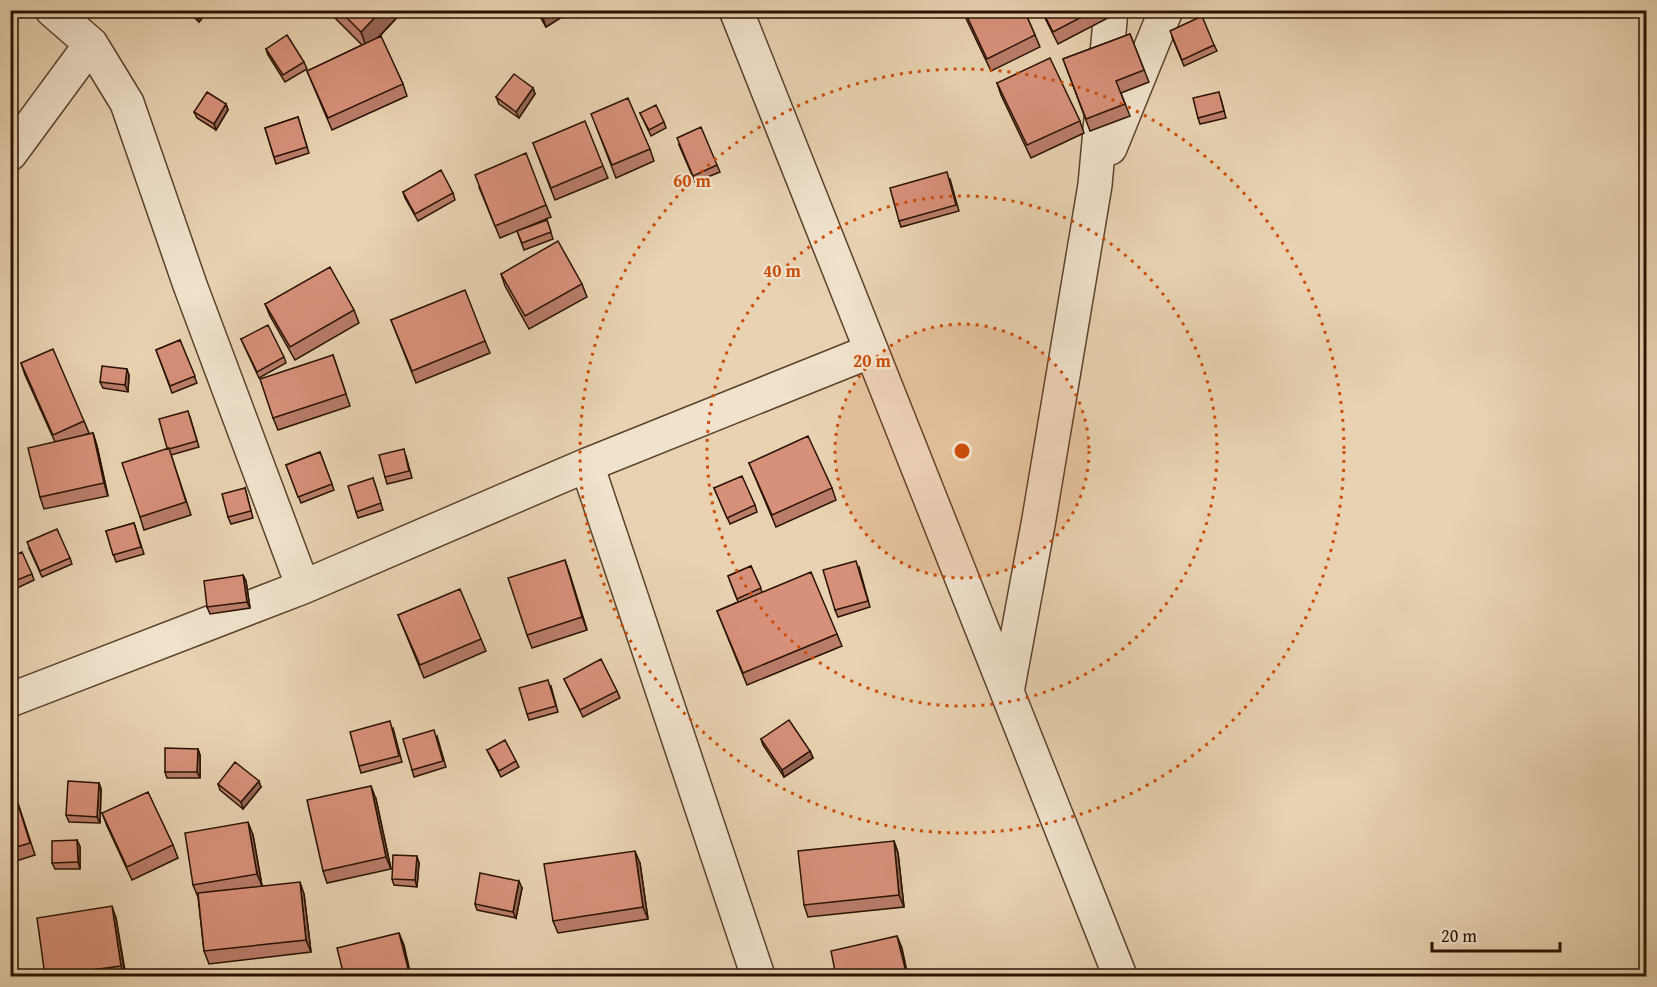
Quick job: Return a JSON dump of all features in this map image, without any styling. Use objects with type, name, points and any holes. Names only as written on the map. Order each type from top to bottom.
[{"type":"street","points":[[52,10],[91,44],[127,103],[190,285],[303,587]]},
{"type":"street","points":[[736,10],[1120,976]]},
{"type":"street","points":[[1006,692],[1039,519],[1095,185],[1110,10]]},
{"type":"street","points":[[1095,185],[1166,10]]},
{"type":"street","points":[[10,154],[91,44]]},
{"type":"street","points":[[10,700],[303,587],[587,465],[871,351]]},
{"type":"street","points":[[587,465],[758,976]]},
{"type":"building","points":[[191,10],[201,10],[197,16]]},
{"type":"building","points":[[339,10],[382,10],[361,32]]},
{"type":"building","points":[[539,10],[549,10],[542,15]]},
{"type":"building","points":[[964,10],[1024,10],[1035,35],[987,59]]},
{"type":"building","points":[[1042,10],[1095,10],[1053,32]]},
{"type":"building","points":[[1202,16],[1214,45],[1182,60],[1170,31]]},
{"type":"building","points":[[1130,34],[1144,70],[1116,81],[1125,104],[1086,119],[1063,59]]},
{"type":"building","points":[[287,35],[304,62],[283,75],[266,49]]},
{"type":"building","points":[[381,36],[403,84],[328,118],[307,71]]},
{"type":"building","points":[[1050,58],[1080,121],[1027,145],[997,83]]},
{"type":"building","points":[[514,74],[533,88],[516,112],[496,97]]},
{"type":"building","points":[[207,92],[226,104],[214,124],[194,112]]},
{"type":"building","points":[[1219,92],[1224,111],[1198,118],[1193,98]]},
{"type":"building","points":[[628,98],[650,149],[612,165],[591,114]]},
{"type":"building","points":[[656,105],[664,122],[649,130],[640,113]]},
{"type":"building","points":[[298,117],[307,147],[274,157],[265,128]]},
{"type":"building","points":[[585,121],[603,166],[551,188],[533,143]]},
{"type":"building","points":[[701,127],[717,165],[693,176],[677,138]]},
{"type":"building","points":[[526,153],[546,205],[495,226],[475,175]]},
{"type":"building","points":[[441,170],[453,193],[415,214],[403,192]]},
{"type":"building","points":[[947,172],[956,205],[899,221],[890,188]]},
{"type":"building","points":[[547,220],[551,232],[522,243],[517,231]]},
{"type":"building","points":[[558,241],[582,284],[525,316],[501,274]]},
{"type":"building","points":[[330,267],[354,310],[290,347],[265,304]]},
{"type":"building","points":[[465,290],[485,341],[412,371],[391,320]]},
{"type":"building","points":[[268,325],[284,357],[257,372],[241,339]]},
{"type":"building","points":[[180,340],[195,376],[170,386],[156,350]]},
{"type":"building","points":[[53,349],[84,421],[53,435],[21,363]]},
{"type":"building","points":[[333,355],[346,394],[273,418],[260,379]]},
{"type":"building","points":[[102,366],[127,369],[125,385],[100,382]]},
{"type":"building","points":[[188,411],[197,441],[167,448],[159,419]]},
{"type":"building","points":[[93,433],[104,483],[40,497],[28,448]]},
{"type":"building","points":[[808,436],[832,488],[772,515],[749,463]]},
{"type":"building","points":[[169,448],[186,502],[140,517],[122,463]]},
{"type":"building","points":[[404,449],[409,471],[385,477],[379,455]]},
{"type":"building","points":[[320,452],[332,484],[298,497],[286,465]]},
{"type":"building","points":[[742,476],[755,505],[727,518],[714,488]]},
{"type":"building","points":[[373,478],[381,503],[356,512],[348,486]]},
{"type":"building","points":[[245,488],[251,511],[228,517],[222,494]]},
{"type":"building","points":[[134,523],[141,547],[113,555],[106,531]]},
{"type":"building","points":[[57,529],[70,558],[40,571],[27,542]]},
{"type":"building","points":[[22,552],[32,574],[10,583],[10,557]]},
{"type":"building","points":[[565,560],[582,617],[527,635],[508,578]]},
{"type":"building","points":[[856,561],[868,601],[835,610],[823,570]]},
{"type":"building","points":[[751,566],[761,588],[737,599],[728,576]]},
{"type":"building","points":[[811,572],[837,634],[743,673],[717,611]]},
{"type":"building","points":[[243,575],[247,602],[207,607],[204,581]]},
{"type":"building","points":[[460,589],[481,639],[420,665],[398,615]]},
{"type":"building","points":[[601,659],[617,691],[580,710],[564,679]]},
{"type":"building","points":[[548,680],[556,706],[527,714],[519,688]]},
{"type":"building","points":[[789,720],[810,751],[782,770],[761,739]]},
{"type":"building","points":[[390,721],[399,756],[359,766],[350,732]]},
{"type":"building","points":[[434,730],[443,761],[412,770],[403,739]]},
{"type":"building","points":[[505,740],[516,761],[499,771],[487,750]]},
{"type":"building","points":[[165,748],[198,749],[197,772],[165,772]]},
{"type":"building","points":[[235,762],[259,781],[241,802],[218,784]]},
{"type":"building","points":[[68,781],[99,783],[97,817],[66,815]]},
{"type":"building","points":[[371,786],[386,857],[323,871],[307,800]]},
{"type":"building","points":[[14,791],[30,843],[10,849],[10,792]]},
{"type":"building","points":[[148,792],[173,845],[127,867],[102,813]]},
{"type":"building","points":[[248,822],[257,874],[193,885],[185,833]]},
{"type":"building","points":[[77,840],[78,862],[52,863],[52,841]]},
{"type":"building","points":[[894,841],[899,895],[804,905],[798,851]]},
{"type":"building","points":[[635,851],[643,907],[553,921],[544,864]]},
{"type":"building","points":[[393,855],[417,856],[415,880],[392,879]]},
{"type":"building","points":[[480,873],[519,881],[513,912],[475,904]]},
{"type":"building","points":[[300,882],[306,940],[204,951],[198,893]]},
{"type":"building","points":[[112,906],[121,966],[45,976],[37,918]]},
{"type":"building","points":[[399,933],[410,976],[344,976],[337,948]]},
{"type":"building","points":[[897,936],[907,976],[836,976],[831,951]]}]
